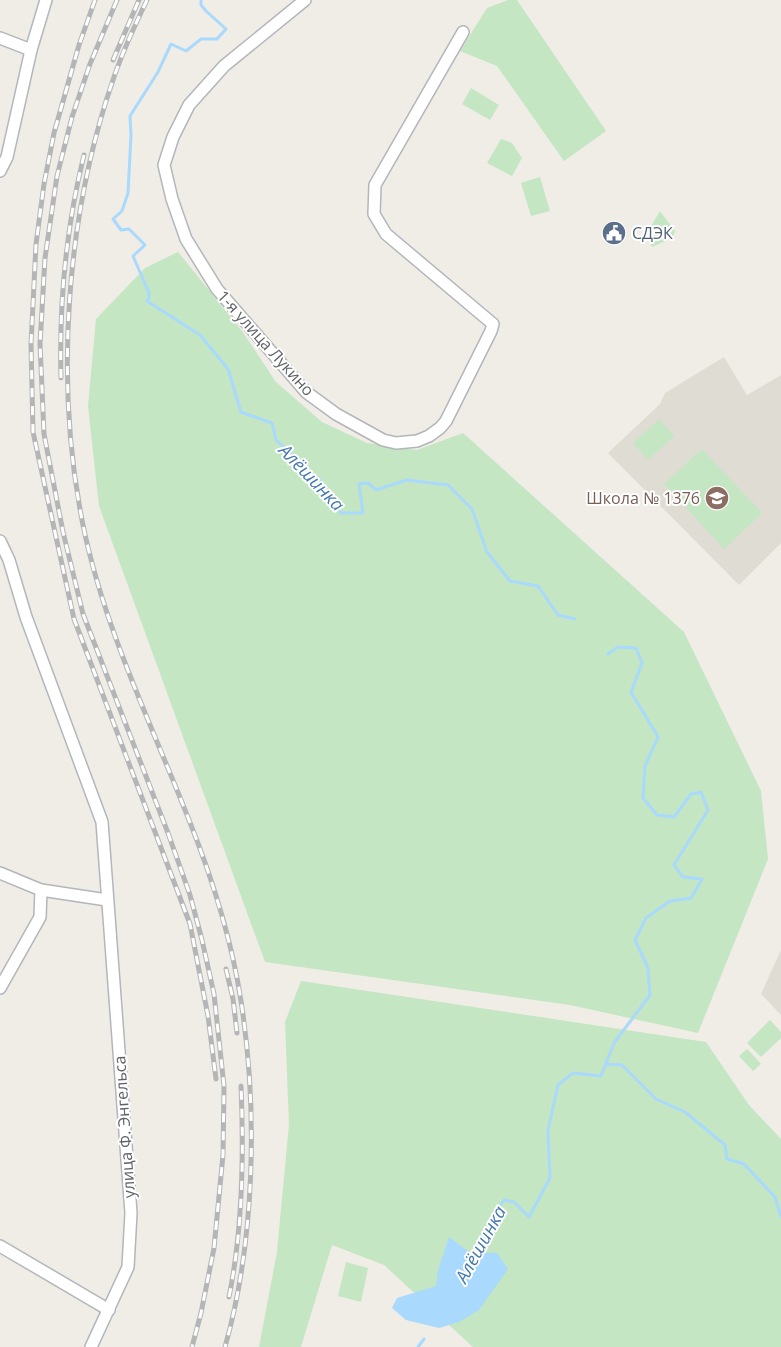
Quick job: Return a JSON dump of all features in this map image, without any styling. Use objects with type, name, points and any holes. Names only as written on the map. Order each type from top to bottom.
[{"type":"street","points":[[0,171],[7,157],[31,50],[46,0]]},
{"type":"street","name":"1-я улица Лукино","points":[[305,0],[224,66],[189,105],[173,137],[164,165],[172,199],[186,238],[216,289],[306,392],[336,414],[384,440],[396,443],[418,441],[440,428],[446,421],[493,324],[386,234],[374,214],[375,184],[463,32]]},
{"type":"street","points":[[0,38],[31,50]]},
{"type":"street","name":"улица Ф. Энгельса","points":[[0,541],[9,560],[26,616],[102,822],[131,1213],[128,1267],[91,1347]]},
{"type":"street","points":[[0,873],[41,890],[107,900]]},
{"type":"street","points":[[0,988],[40,916],[41,890]]},
{"type":"street","points":[[0,1246],[109,1310]]},
{"type":"shaded area","name":"Школа № 1376","points":[[724,357],[747,395],[781,375],[781,543],[739,585],[608,453],[660,404],[665,393]]},
{"type":"shaded area","points":[[781,950],[781,1015],[761,994]]},
{"type":"green space","points":[[508,0],[517,0],[606,131],[564,161],[497,66],[460,51],[487,8]]},
{"type":"green space","points":[[471,88],[499,105],[490,120],[462,104]]},
{"type":"green space","points":[[501,139],[512,143],[522,158],[512,176],[487,163]]},
{"type":"green space","points":[[540,177],[550,211],[531,216],[521,183]]},
{"type":"green space","points":[[660,211],[675,231],[672,238],[652,247],[646,235]]},
{"type":"green space","points":[[178,252],[242,331],[276,382],[322,422],[367,443],[417,450],[463,433],[684,632],[761,791],[768,859],[698,1033],[570,1005],[265,962],[99,506],[88,406],[96,319],[145,268]]},
{"type":"green space","points":[[659,419],[674,436],[648,460],[633,443]]},
{"type":"green space","points":[[702,449],[762,513],[724,549],[664,484]]},
{"type":"green space","points":[[301,981],[706,1042],[749,1105],[781,1139],[781,1347],[473,1347],[384,1265],[332,1245],[301,1347],[259,1347],[277,1252],[289,1124],[285,1022]]},
{"type":"green space","points":[[770,1020],[781,1032],[781,1038],[761,1057],[747,1043]]},
{"type":"green space","points":[[747,1049],[761,1064],[753,1071],[739,1056]]},
{"type":"green space","points":[[346,1262],[368,1268],[361,1302],[338,1296]]},
{"type":"water","points":[[449,1237],[469,1252],[497,1253],[508,1269],[479,1310],[459,1322],[439,1328],[406,1320],[392,1308],[397,1298],[436,1286],[438,1270]]},
{"type":"waterway","name":"Алёшинка","points":[[201,0],[201,5],[206,11],[226,29],[217,39],[201,39],[186,51],[171,44],[158,72],[130,116],[128,193],[122,211],[113,219],[121,230],[129,229],[145,245],[133,256],[149,293],[147,301],[200,335],[228,369],[241,412],[272,423],[276,440],[320,480],[341,513],[363,513],[359,484],[368,483],[376,490],[407,480],[448,485],[472,509],[487,552],[510,581],[538,586],[558,615],[575,619]]},
{"type":"waterway","name":"Алёшинка","points":[[477,1255],[487,1239],[494,1214],[504,1200],[514,1202],[529,1217],[550,1178],[548,1130],[558,1085],[573,1073],[601,1076],[614,1043],[650,995],[648,968],[635,940],[646,918],[670,901],[691,898],[702,879],[683,877],[674,865],[708,810],[701,792],[691,794],[674,817],[657,815],[643,798],[645,766],[658,737],[631,692],[642,663],[636,648],[618,647],[608,654]]},
{"type":"waterway","points":[[607,1064],[622,1065],[656,1099],[685,1112],[725,1145],[727,1159],[744,1164],[775,1197],[781,1217]]},
{"type":"waterway","name":"Алёшинка","points":[[418,1347],[424,1339]]},
{"type":"railway","points":[[95,0],[79,45],[54,133],[44,184],[36,244],[31,344],[33,432],[74,619],[190,924],[208,1016],[216,1079]]},
{"type":"railway","points":[[117,0],[90,64],[72,117],[57,176],[45,258],[40,344],[44,434],[63,532],[83,614],[168,833],[190,895],[214,994],[224,1086],[223,1155],[214,1248],[192,1347]]},
{"type":"railway","points":[[113,60],[139,0]]},
{"type":"railway","points":[[147,0],[129,38],[114,77],[98,130],[85,185],[75,242],[70,299],[67,357],[69,414],[74,470],[83,525],[103,601],[130,675],[205,863],[220,909],[241,1001],[250,1086],[251,1175],[243,1264],[225,1347]]},
{"type":"railway","points":[[61,378],[61,322],[65,266],[68,238],[84,155]]},
{"type":"railway","points":[[226,969],[233,999],[237,1033]]},
{"type":"railway","points":[[229,1297],[240,1218],[241,1086]]},
{"type":"place","name":"СДЭК","points":[[614,233]]},
{"type":"place","name":"Школа № 1376","points":[[717,498]]}]
